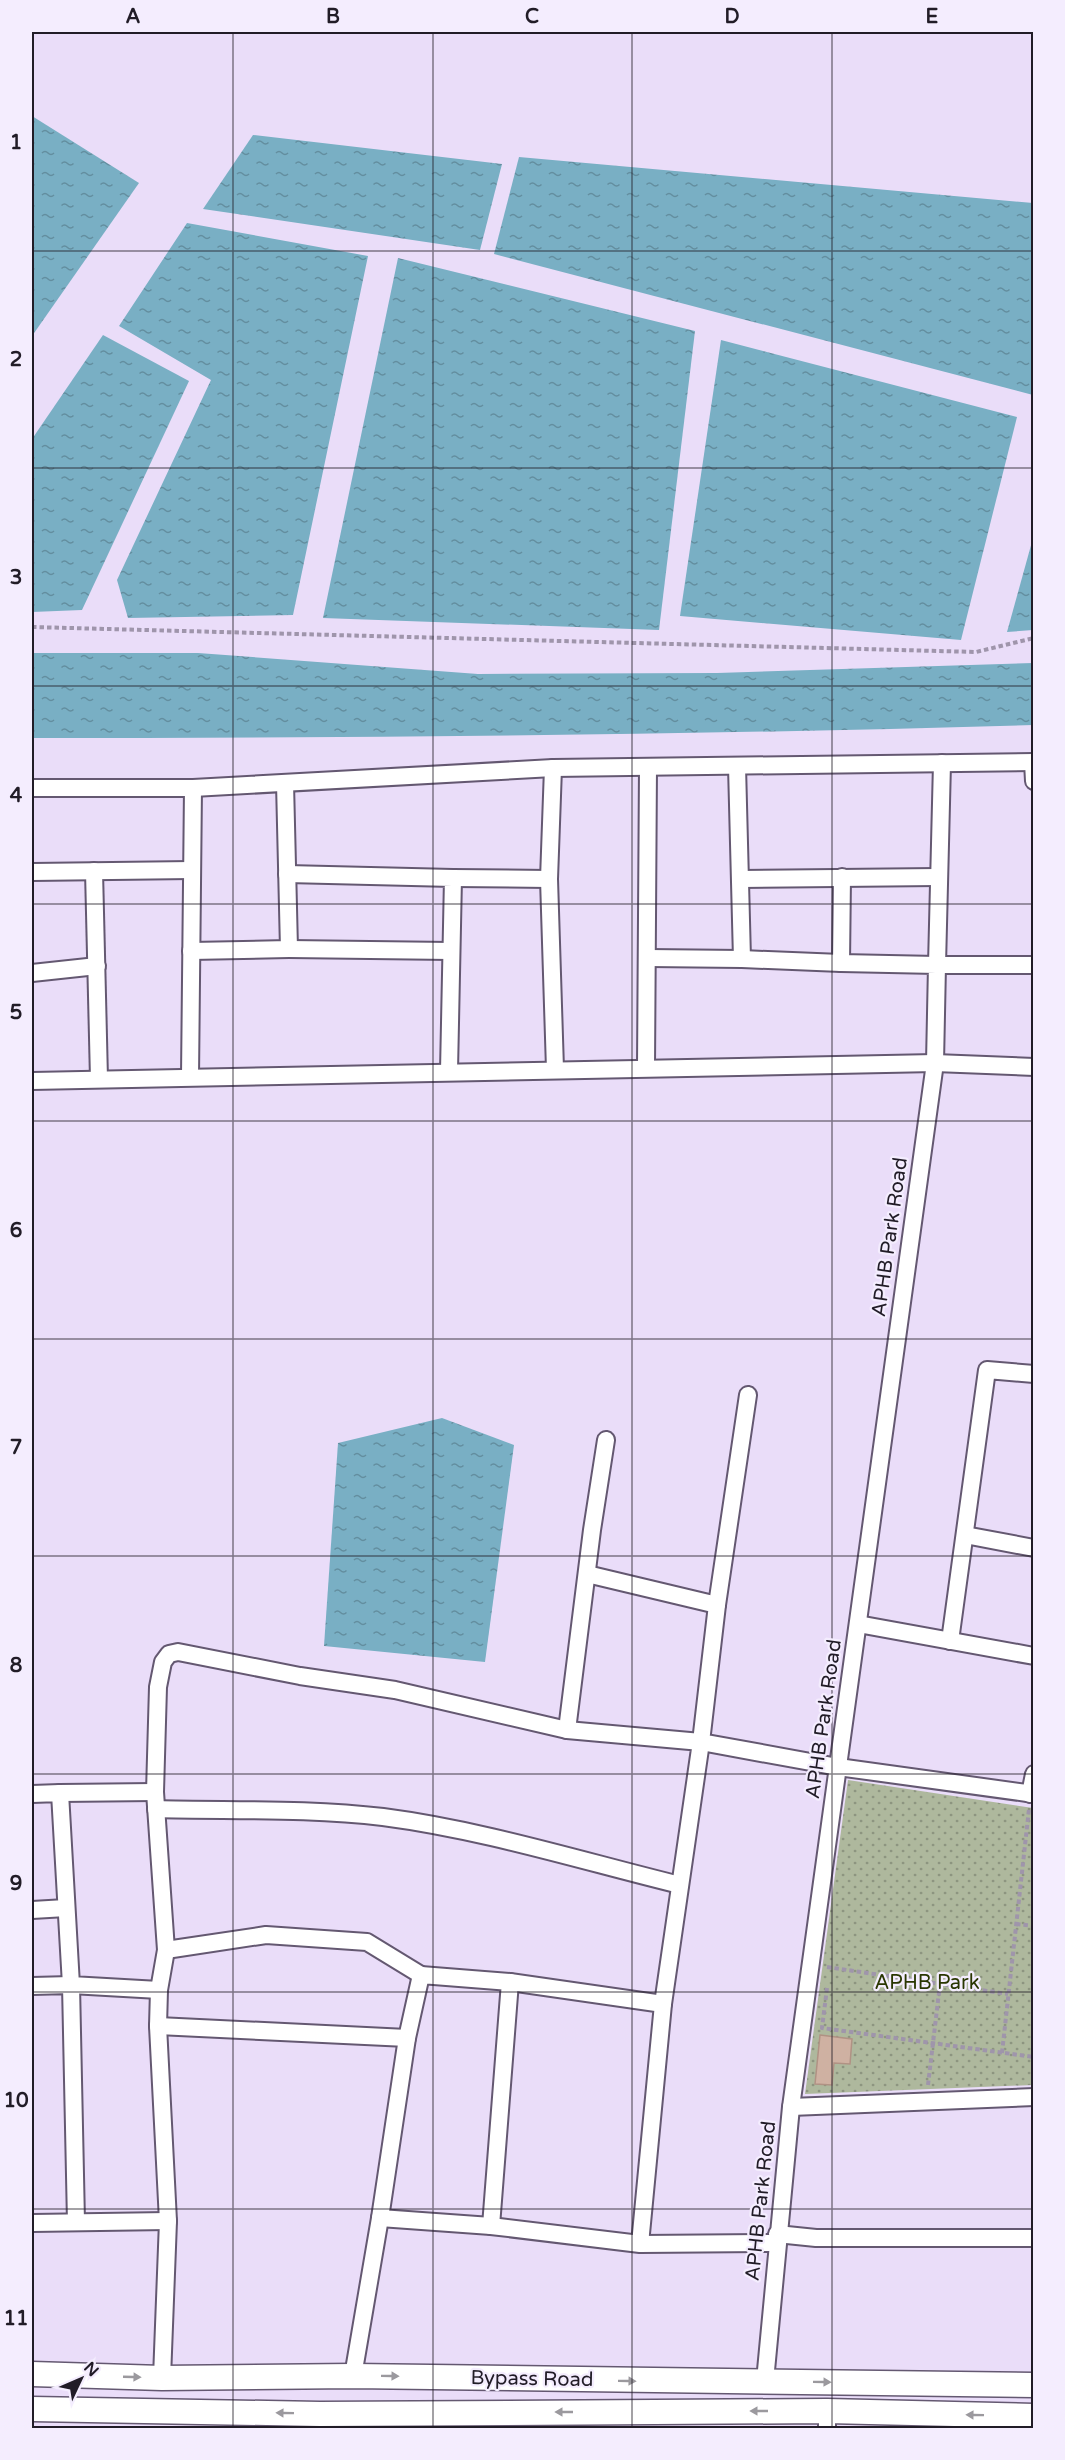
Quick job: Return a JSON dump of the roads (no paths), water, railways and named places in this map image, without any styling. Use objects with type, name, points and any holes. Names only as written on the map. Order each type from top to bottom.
[{"type":"main road","name":"Bypass Road","points":[[32,2374],[162,2378],[353,2376],[1034,2385]]},
{"type":"main road","name":"Bypass Road","points":[[32,2409],[196,2420],[320,2421],[827,2420],[1034,2416]]},
{"type":"street","points":[[32,788],[193,788],[553,768],[1033,762],[1034,781]]},
{"type":"street","name":"APHB Park Road","points":[[765,2381],[791,2107],[935,1063],[942,763]]},
{"type":"street","points":[[737,766],[742,959]]},
{"type":"street","points":[[646,1067],[648,767]]},
{"type":"street","points":[[553,768],[549,879],[555,1069]]},
{"type":"street","points":[[285,783],[289,949]]},
{"type":"street","points":[[189,1077],[193,788]]},
{"type":"street","points":[[32,872],[192,870]]},
{"type":"street","points":[[94,871],[99,1079]]},
{"type":"street","points":[[287,874],[549,879]]},
{"type":"street","points":[[841,963],[842,877]]},
{"type":"street","points":[[741,879],[938,877]]},
{"type":"street","points":[[449,1071],[453,878]]},
{"type":"street","points":[[191,951],[289,949],[451,951]]},
{"type":"street","points":[[648,958],[937,965],[1034,964]]},
{"type":"street","points":[[32,973],[97,966]]},
{"type":"street","points":[[32,1081],[646,1067],[935,1063],[1034,1067]]},
{"type":"street","points":[[950,1641],[987,1371],[1034,1374]]},
{"type":"street","points":[[640,2244],[663,2004],[748,1395]]},
{"type":"street","points":[[567,1730],[586,1574],[606,1440]]},
{"type":"street","points":[[965,1535],[1034,1548]]},
{"type":"street","points":[[586,1574],[717,1605]]},
{"type":"street","points":[[858,1624],[1034,1656]]},
{"type":"street","points":[[162,2378],[168,2221],[158,2026],[159,1990],[166,1950],[155,1792],[158,1687],[163,1662],[169,1654],[178,1652],[300,1676],[395,1690],[567,1730],[701,1742],[1031,1802],[1034,1774]]},
{"type":"street","points":[[60,1792],[70,1985],[76,2222]]},
{"type":"street","points":[[32,1794],[155,1792]]},
{"type":"street","points":[[156,1809],[302,1812],[382,1817],[455,1829],[680,1885]]},
{"type":"street","points":[[32,1910],[66,1908]]},
{"type":"street","points":[[166,1950],[266,1935],[367,1942],[421,1975],[510,1982],[663,2004]]},
{"type":"street","points":[[353,2376],[407,2038],[421,1975]]},
{"type":"street","points":[[491,2226],[510,1982]]},
{"type":"street","points":[[32,1986],[70,1985],[159,1990]]},
{"type":"street","points":[[158,2026],[407,2038]]},
{"type":"street","points":[[791,2107],[1034,2097]]},
{"type":"street","points":[[380,2218],[491,2226],[640,2244],[816,2238],[1034,2238]]},
{"type":"street","points":[[32,2223],[168,2221]]},
{"type":"water","points":[[32,116],[139,183],[32,336]]},
{"type":"water","points":[[253,135],[502,164],[480,250],[203,209]]},
{"type":"water","points":[[519,157],[1033,203],[1033,395],[494,254]]},
{"type":"water","points":[[187,223],[368,256],[293,615],[128,618],[117,580],[211,380],[119,326]]},
{"type":"water","points":[[398,258],[695,331],[659,630],[323,618]]},
{"type":"water","points":[[103,335],[189,381],[82,610],[32,612],[32,439]]},
{"type":"water","points":[[721,340],[1017,417],[961,640],[680,616]]},
{"type":"water","points":[[1033,538],[1033,630],[1007,632]]},
{"type":"water","points":[[32,653],[198,653],[478,674],[717,673],[1033,663],[1033,725],[532,735],[32,738]]},
{"type":"water","points":[[442,1418],[514,1445],[485,1662],[324,1646],[338,1443]]},
{"type":"park label","name":"APHB Park","points":[[927,1983]]}]
